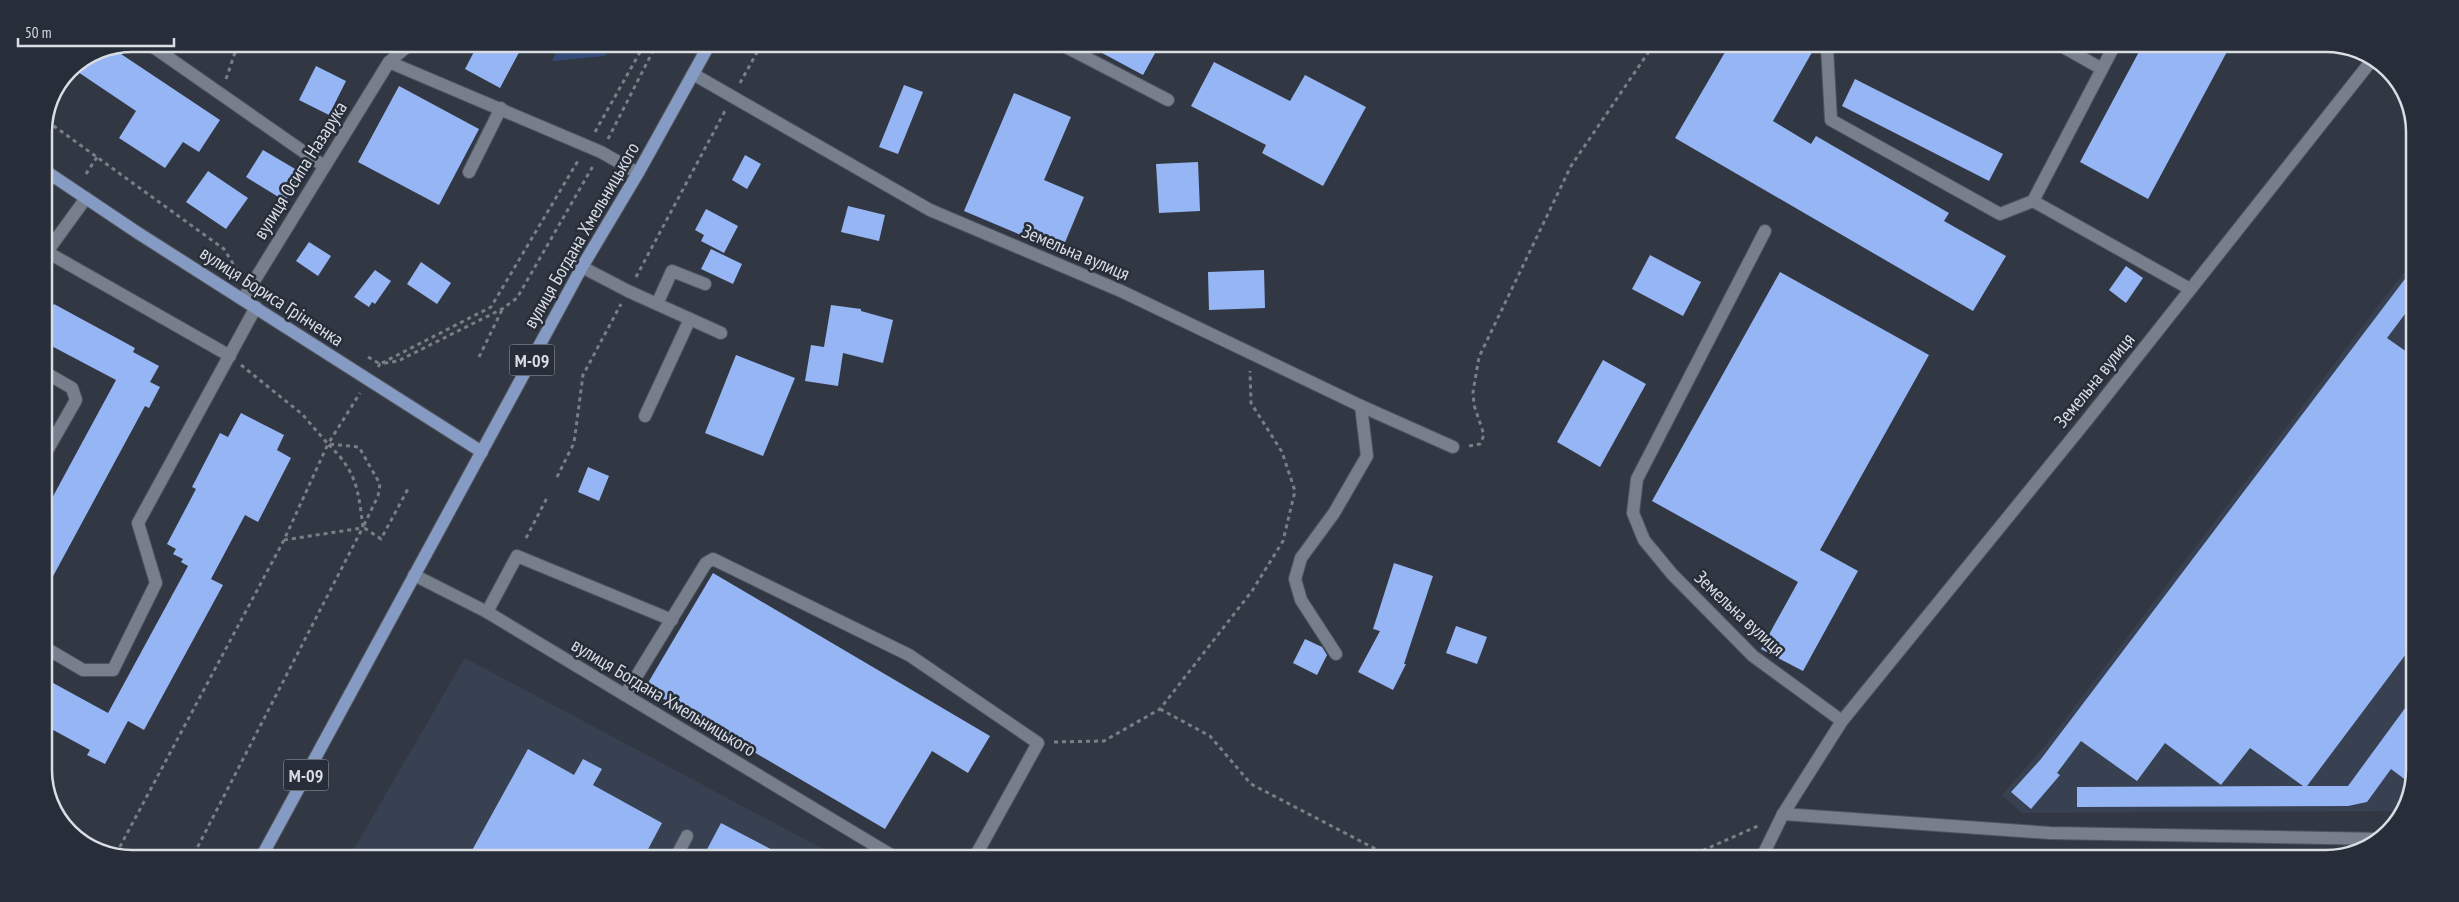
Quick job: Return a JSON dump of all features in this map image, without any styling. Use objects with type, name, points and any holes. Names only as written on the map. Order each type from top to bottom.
[{"type":"main road","name":"вулиця Богдана Хмельницького","points":[[265,850],[582,267],[705,52]]},
{"type":"main road","name":"вулиця Бориса Грінченка","points":[[52,175],[86,198],[246,294],[256,308],[482,452]]},
{"type":"street","points":[[160,52],[324,166]]},
{"type":"street","name":"вулиця Осипа Назарука","points":[[246,294],[389,62],[401,52]]},
{"type":"street","points":[[1076,52],[1168,100]]},
{"type":"street","points":[[1826,52],[1831,120],[2000,214],[2033,202],[2111,52]]},
{"type":"street","points":[[2072,52],[2102,69]]},
{"type":"street","points":[[389,62],[601,152],[638,172]]},
{"type":"street","name":"Земельна вулиця","points":[[1765,850],[1783,814],[1842,720],[2368,65]]},
{"type":"street","name":"Земельна вулиця","points":[[693,74],[930,210],[1120,291],[1361,406],[1453,447]]},
{"type":"street","points":[[469,172],[501,108]]},
{"type":"street","points":[[52,244],[86,198]]},
{"type":"street","points":[[2033,202],[2190,289]]},
{"type":"street","name":"Земельна вулиця","points":[[1765,231],[1637,479],[1633,514],[1644,540],[1710,615],[1752,656],[1842,720]]},
{"type":"street","points":[[52,258],[230,356]]},
{"type":"street","points":[[582,267],[628,291],[721,333]]},
{"type":"street","points":[[657,304],[672,271],[705,284]]},
{"type":"street","points":[[53,652],[83,670],[113,670],[156,583],[138,523],[256,308]]},
{"type":"street","points":[[645,416],[690,319]]},
{"type":"street","points":[[52,377],[72,388],[76,400],[52,441]]},
{"type":"street","points":[[1336,654],[1301,600],[1295,579],[1300,558],[1334,513],[1367,456],[1361,406]]},
{"type":"street","points":[[487,612],[517,556],[672,620]]},
{"type":"street","points":[[625,695],[706,563],[713,560],[909,655],[1038,743],[979,850]]},
{"type":"street","name":"вулиця Богдана Хмельницького","points":[[414,575],[487,612],[883,850]]},
{"type":"street","points":[[1783,814],[2050,833],[2366,839]]},
{"type":"street","points":[[680,850],[687,836]]},
{"type":"path","points":[[220,94],[235,52]]},
{"type":"path","points":[[119,848],[284,540],[328,444],[368,380],[380,364],[491,307],[640,52]]},
{"type":"path","points":[[364,355],[380,364],[398,361],[502,309],[517,298],[601,152],[651,52]]},
{"type":"path","points":[[557,477],[574,443],[583,375],[756,52]]},
{"type":"path","points":[[1453,447],[1480,444],[1483,440],[1484,435],[1474,405],[1473,392],[1479,357],[1571,166],[1649,52]]},
{"type":"path","points":[[53,125],[224,249],[246,294]]},
{"type":"path","points":[[86,174],[97,157]]},
{"type":"path","points":[[479,357],[502,309]]},
{"type":"path","points":[[1038,743],[1104,742],[1160,709],[1252,591],[1283,541],[1295,491],[1282,452],[1251,403],[1250,352]]},
{"type":"path","points":[[230,356],[302,414],[344,460],[358,486],[363,527]]},
{"type":"path","points":[[196,850],[378,496],[380,484],[359,447],[328,444]]},
{"type":"path","points":[[284,540],[363,527],[381,539],[409,487]]},
{"type":"path","points":[[526,538],[548,496]]},
{"type":"path","points":[[1160,709],[1210,736],[1251,784],[1378,850]]},
{"type":"path","points":[[1703,850],[1783,814]]},
{"type":"shaded area","points":[[556,52],[607,52],[605,56],[552,61]]},
{"type":"shaded area","points":[[2406,270],[2406,780],[2402,795],[2394,811],[2022,813],[2002,795],[2044,747]]},
{"type":"shaded area","points":[[465,658],[825,850],[353,850]]},
{"type":"building","points":[[474,52],[519,52],[500,88],[465,69]]},
{"type":"building","points":[[1100,52],[1156,52],[1143,75]]},
{"type":"building","points":[[1725,52],[1812,52],[1773,121],[1811,144],[1816,136],[1949,213],[1944,221],[2006,256],[1973,311],[1675,138]]},
{"type":"building","points":[[2139,52],[2227,52],[2148,199],[2080,162]]},
{"type":"building","points":[[120,54],[220,120],[199,152],[183,142],[165,168],[119,138],[136,111],[80,73],[102,59]]},
{"type":"building","points":[[1214,62],[1290,101],[1305,75],[1366,107],[1323,186],[1262,153],[1266,145],[1191,106]]},
{"type":"building","points":[[316,66],[346,81],[329,115],[299,100]]},
{"type":"building","points":[[1855,79],[2003,154],[1989,181],[1842,106]]},
{"type":"building","points":[[904,85],[923,92],[898,154],[879,147]]},
{"type":"building","points":[[399,86],[479,129],[439,205],[358,162]]},
{"type":"building","points":[[1014,93],[1071,117],[1044,180],[1084,197],[1061,252],[964,211]]},
{"type":"building","points":[[263,150],[302,173],[285,201],[246,177]]},
{"type":"building","points":[[745,155],[761,164],[747,189],[732,180]]},
{"type":"building","points":[[1198,162],[1200,211],[1159,213],[1156,164]]},
{"type":"building","points":[[208,171],[248,198],[226,229],[186,202]]},
{"type":"building","points":[[848,206],[885,215],[879,241],[841,232]]},
{"type":"building","points":[[706,209],[738,226],[724,253],[701,241],[704,235],[695,230]]},
{"type":"building","points":[[309,242],[331,256],[318,276],[296,261]]},
{"type":"building","points":[[711,249],[742,264],[733,284],[701,269]]},
{"type":"building","points":[[1650,255],[1701,282],[1683,316],[1632,289]]},
{"type":"building","points":[[421,262],[451,283],[437,304],[407,284]]},
{"type":"building","points":[[2126,266],[2143,278],[2126,303],[2109,290]]},
{"type":"building","points":[[375,270],[391,281],[375,304],[372,302],[369,307],[354,297]]},
{"type":"building","points":[[1264,270],[1265,308],[1209,310],[1208,272]]},
{"type":"building","points":[[1780,272],[1929,355],[1820,550],[1858,571],[1803,671],[1761,649],[1798,582],[1652,501]]},
{"type":"building","points":[[2406,278],[2406,313],[2387,338],[2406,351],[2406,654],[2307,786],[2348,786],[2406,707],[2406,780],[2391,769],[2367,802],[2348,806],[2077,807],[2077,787],[2303,786],[2250,748],[2221,785],[2165,743],[2137,781],[2081,741],[2057,773],[2060,775],[2031,809],[2011,792],[2041,759]]},
{"type":"building","points":[[54,304],[135,348],[133,352],[159,366],[150,382],[160,387],[149,408],[145,406],[53,577],[53,497],[116,380],[52,346],[52,307]]},
{"type":"building","points":[[831,305],[861,309],[861,311],[893,320],[883,363],[843,353],[838,386],[805,381],[811,345],[824,347]]},
{"type":"building","points":[[736,355],[795,378],[763,456],[705,433]]},
{"type":"building","points":[[1603,360],[1646,384],[1600,467],[1557,442]]},
{"type":"building","points":[[241,413],[284,435],[277,450],[291,458],[258,522],[245,515],[211,579],[223,585],[144,730],[128,721],[105,764],[87,755],[90,750],[53,730],[53,683],[108,713],[188,566],[181,562],[183,559],[173,554],[176,549],[167,544],[196,489],[192,487],[220,433],[228,437]]},
{"type":"building","points":[[588,467],[609,476],[599,501],[578,492]]},
{"type":"building","points":[[1394,563],[1433,576],[1404,664],[1406,664],[1393,690],[1358,672],[1380,631],[1373,629]]},
{"type":"building","points":[[713,573],[990,736],[968,773],[932,751],[885,829],[645,688]]},
{"type":"building","points":[[1456,626],[1487,637],[1477,664],[1446,653]]},
{"type":"building","points":[[1305,639],[1322,647],[1327,655],[1317,675],[1293,663]]},
{"type":"building","points":[[528,749],[574,775],[583,759],[602,769],[593,785],[662,823],[648,850],[472,850]]},
{"type":"building","points":[[721,823],[772,850],[707,850]]}]
